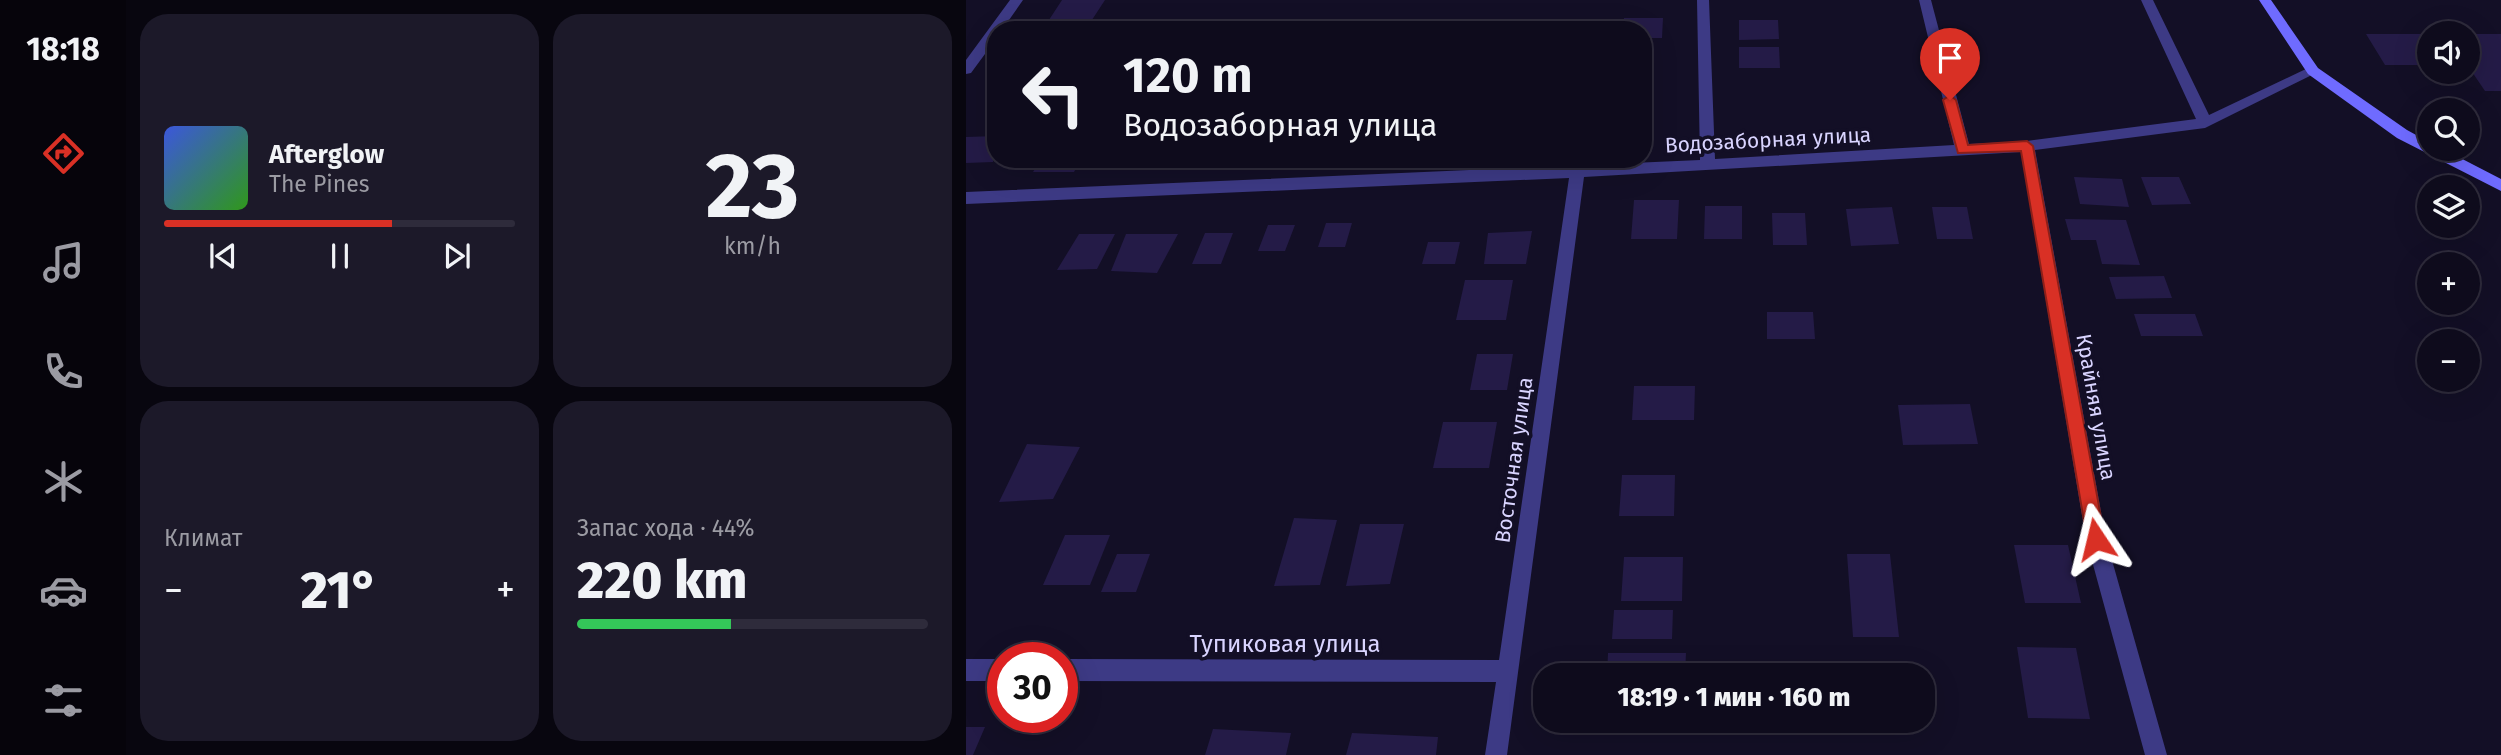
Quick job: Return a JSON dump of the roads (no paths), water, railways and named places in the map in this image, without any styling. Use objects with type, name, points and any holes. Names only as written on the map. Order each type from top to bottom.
[{"type":"street","points":[[1002,21],[1017,0]]},
{"type":"street","points":[[1703,0],[1708,164]]},
{"type":"street","points":[[1925,0],[1963,150]]},
{"type":"street","points":[[2147,0],[2205,123]]},
{"type":"street","points":[[2265,0],[2313,71],[2402,134],[2417,142]]},
{"type":"street","points":[[966,70],[987,41]]},
{"type":"street","name":"Водозаборная улица","points":[[1652,167],[2027,146],[2205,123],[2313,71]]},
{"type":"street","name":"Крайняя улица","points":[[2027,146],[2096,539],[2156,755]]},
{"type":"street","points":[[2454,161],[2501,186]]},
{"type":"street","name":"Водозаборная улица","points":[[966,198],[1642,168]]},
{"type":"street","name":"Восточная улица","points":[[1496,755],[1577,172]]},
{"type":"street","points":[[966,670],[987,670]]},
{"type":"street","name":"Тупиковая улица","points":[[1078,670],[1507,671]]}]
